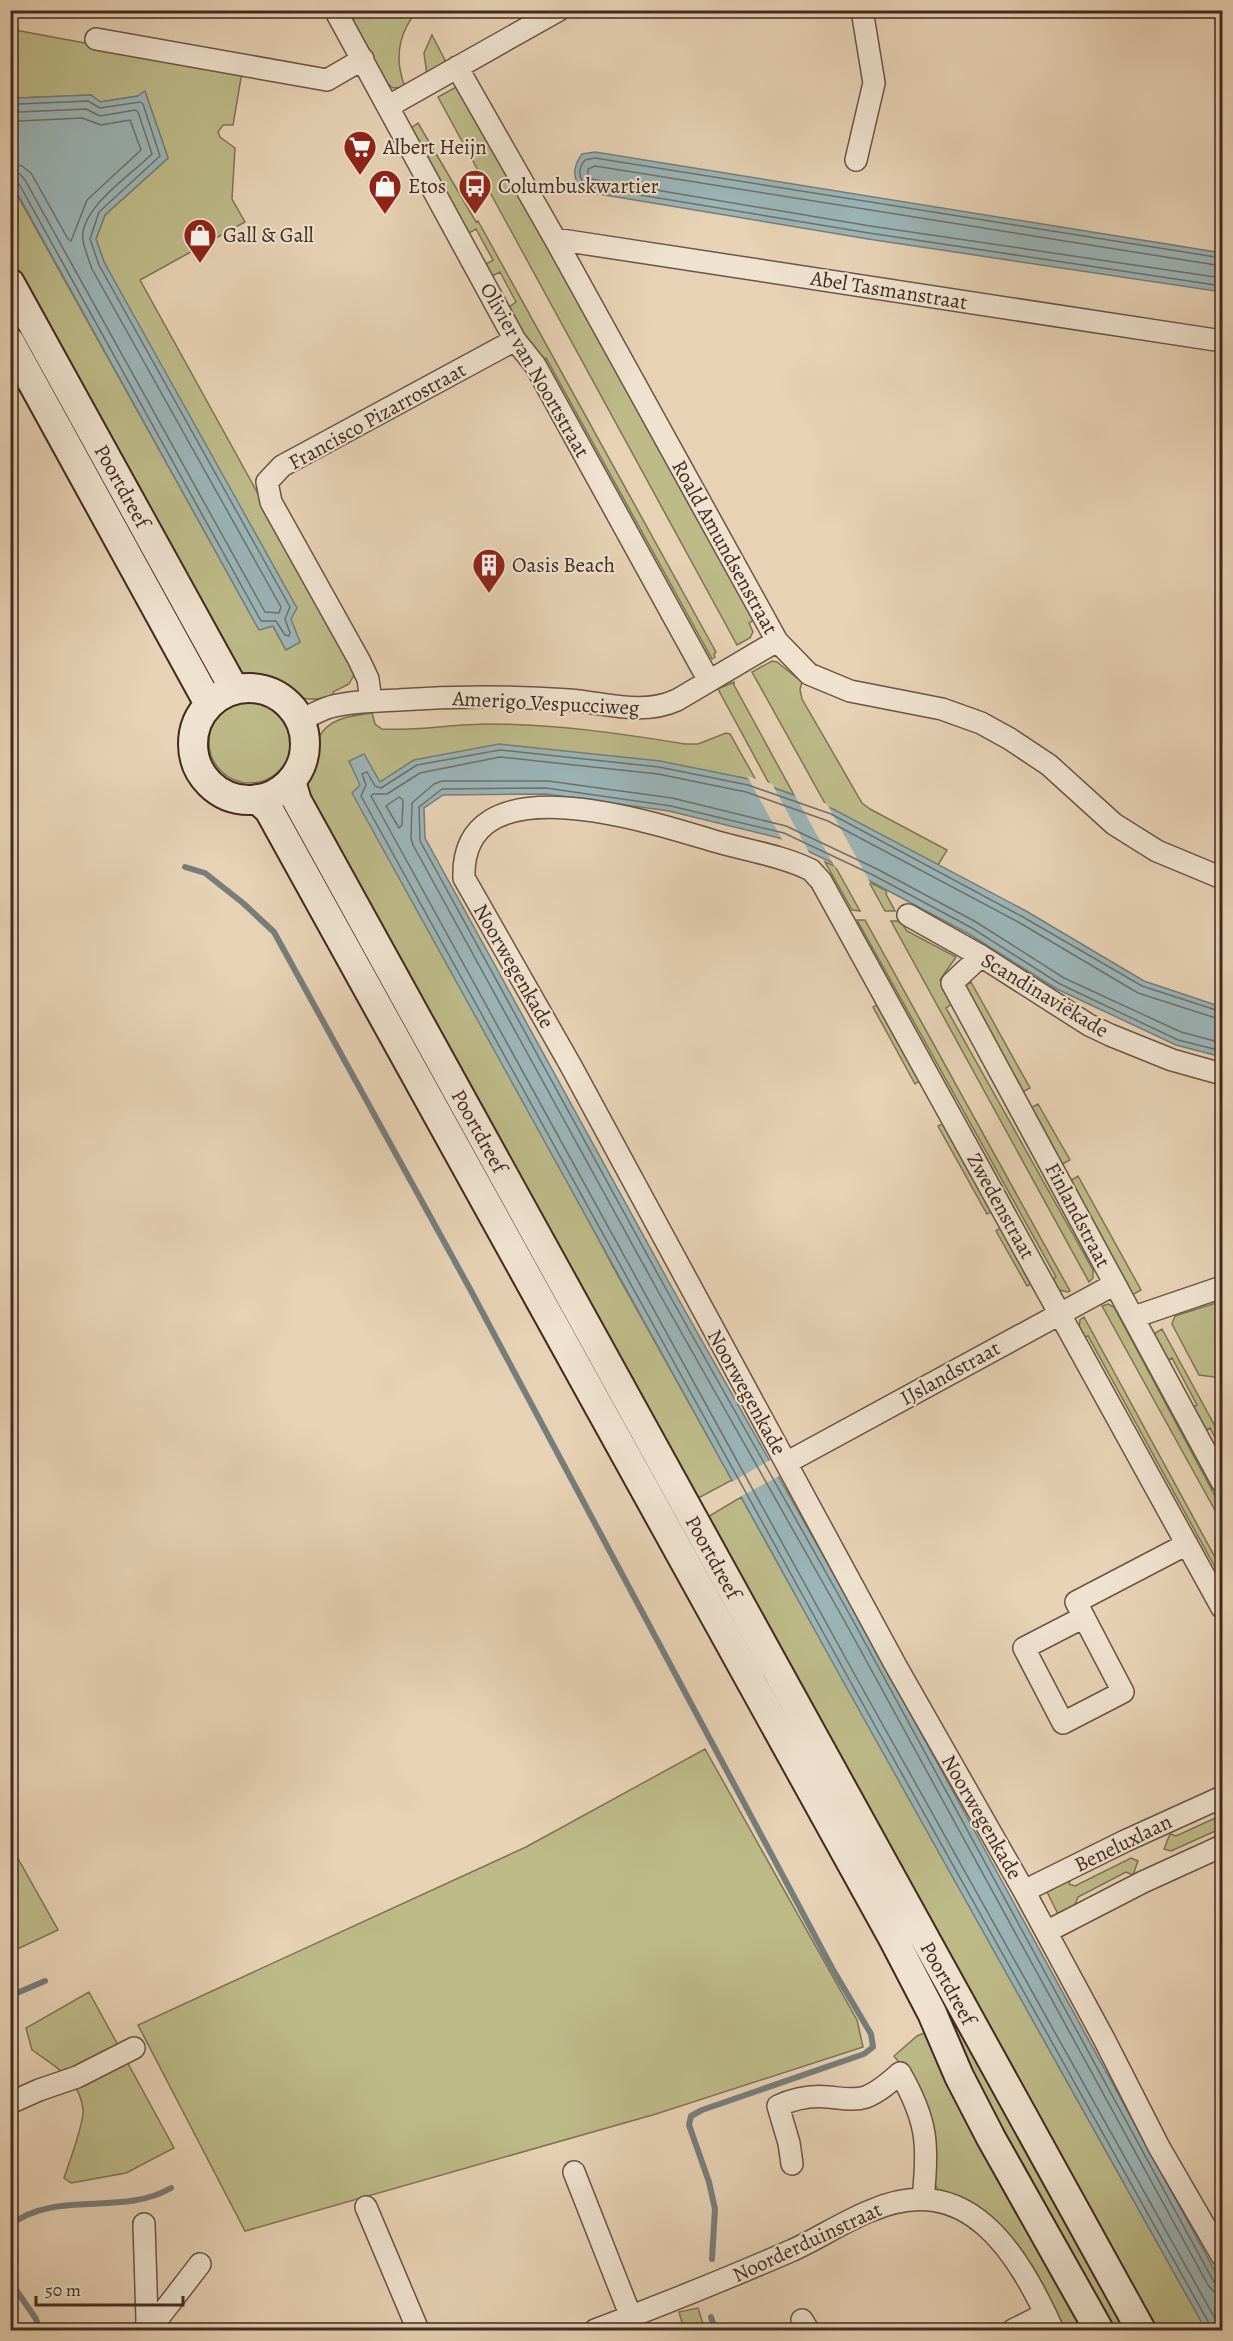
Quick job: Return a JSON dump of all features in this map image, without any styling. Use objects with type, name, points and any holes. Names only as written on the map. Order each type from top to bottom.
[{"type":"main road","name":"Poortdreef","points":[[10,283],[234,689]]},
{"type":"main road","name":"Poortdreef","points":[[10,342],[209,704]]},
{"type":"main road","points":[[250,687],[280,696],[292,707],[300,720],[306,741],[298,772],[291,781],[276,793],[257,799],[239,799],[212,786],[197,766],[194,753],[195,727],[201,714],[216,698],[234,689],[250,687]]},
{"type":"main road","name":"Poortdreef","points":[[291,781],[297,801],[665,1499]]},
{"type":"main road","name":"Poortdreef","points":[[257,799],[269,810],[1141,2331]]},
{"type":"main road","name":"Poortdreef","points":[[683,1531],[932,2013],[959,2076],[991,2138],[1099,2331]]},
{"type":"street","name":"Olivier van Noortstraat","points":[[335,10],[515,340],[535,365],[709,681]]},
{"type":"street","points":[[389,106],[559,10]]},
{"type":"street","points":[[856,160],[874,83],[862,10]]},
{"type":"street","points":[[96,39],[327,80],[363,59]]},
{"type":"street","name":"Roald Amundsenstraat","points":[[457,67],[555,239],[777,641],[809,674],[850,691],[942,709],[981,723],[1049,765],[1114,825],[1157,851],[1222,878]]},
{"type":"street","name":"Abel Tasmanstraat","points":[[555,239],[1222,340]]},
{"type":"street","name":"Francisco Pizarrostraat","points":[[371,701],[368,679],[359,660],[271,502],[267,482],[282,466],[515,340]]},
{"type":"street","name":"Amerigo Vespucciweg","points":[[300,720],[329,707],[371,701],[447,697],[570,700],[648,708],[661,707],[677,700],[777,641]]},
{"type":"street","name":"Noorwegenkade","points":[[811,870],[654,824],[585,810],[553,807],[522,809],[492,818],[478,829],[468,843],[463,860],[464,878],[571,1066],[896,1666],[1046,1932],[1159,2147],[1222,2256]]},
{"type":"street","name":"Zwedenstraat","points":[[811,870],[821,881],[946,1109],[1008,1216],[1222,1608]]},
{"type":"street","name":"Scandinaviëkade","points":[[908,915],[981,956],[1089,1025],[1172,1060],[1222,1074]]},
{"type":"street","name":"Finlandstraat","points":[[981,956],[952,984],[1222,1482]]},
{"type":"street","name":"IJslandstraat","points":[[786,1463],[1115,1284]]},
{"type":"street","points":[[1134,1317],[1222,1287]]},
{"type":"street","points":[[1084,1617],[1024,1648],[1063,1723],[1123,1692],[1084,1617],[1076,1602],[1187,1544]]},
{"type":"street","name":"Beneluxlaan","points":[[1024,1892],[1125,1840],[1222,1797]]},
{"type":"street","name":"Beneluxlaan","points":[[1046,1932],[1143,1882],[1222,1846]]},
{"type":"street","points":[[10,2103],[76,2077],[134,2049]]},
{"type":"street","points":[[792,2164],[789,2143],[778,2106],[792,2099],[809,2097],[847,2099],[865,2097],[885,2087],[900,2073],[916,2100],[927,2142],[923,2198]]},
{"type":"street","points":[[574,2172],[631,2317]]},
{"type":"street","name":"Noorderduinstraat","points":[[595,2331],[690,2295],[781,2255],[870,2210],[899,2201],[923,2198],[943,2202],[992,2229],[1022,2271],[1049,2322],[1013,2331]]},
{"type":"street","points":[[366,2207],[418,2331]]},
{"type":"street","points":[[144,2224],[146,2325]]},
{"type":"street","points":[[146,2325],[160,2316],[200,2264]]},
{"type":"shaded area","points":[[346,11],[417,11],[406,29],[400,47],[400,67],[405,87],[393,88],[385,81]]},
{"type":"shaded area","points":[[11,21],[15,30],[242,72],[233,125],[223,125],[218,132],[220,137],[235,148],[232,199],[245,222],[140,280],[356,671],[349,684],[333,692],[333,696],[306,699],[268,681],[245,674],[228,658],[210,630],[11,268],[10,182],[259,629],[273,626],[286,650],[300,642],[104,262],[96,239],[105,215],[168,158],[145,92],[138,96],[100,102],[91,95],[19,98],[11,83]]},
{"type":"shaded area","points":[[432,35],[445,60],[443,65],[427,75],[424,53]]},
{"type":"shaded area","points":[[458,86],[754,620],[749,623],[753,632],[750,638],[737,645],[438,97]]},
{"type":"shaded area","points":[[418,123],[476,222],[478,221],[716,652],[712,659],[546,358],[539,361],[509,307],[516,302],[500,272],[492,276],[486,264],[493,260],[476,229],[469,233],[411,128]]},
{"type":"shaded area","points":[[772,661],[777,662],[802,682],[800,690],[802,699],[862,803],[947,850],[938,865],[827,807],[752,672]]},
{"type":"shaded area","points":[[734,682],[794,795],[771,787],[718,689]]},
{"type":"shaded area","points":[[250,701],[266,704],[279,713],[288,726],[291,742],[288,758],[279,771],[266,780],[250,783],[234,780],[221,771],[212,758],[209,742],[212,726],[221,713],[234,704]]},
{"type":"shaded area","points":[[372,713],[375,724],[382,729],[488,724],[562,727],[685,744],[698,744],[726,733],[730,734],[757,782],[414,760],[380,783],[349,761],[612,1265],[732,1480],[691,1502],[308,806],[304,775],[320,735],[326,728],[341,719]]},
{"type":"shaded area","points":[[825,862],[835,866],[860,911],[852,910]]},
{"type":"shaded area","points":[[869,882],[887,891],[886,894],[895,911],[885,911]]},
{"type":"shaded area","points":[[857,920],[865,920],[1070,1291],[1059,1290],[1053,1279],[1056,1277]]},
{"type":"shaded area","points":[[891,921],[900,921],[907,931],[956,957],[940,980],[953,1003],[946,1008],[1093,1270],[1093,1278],[1089,1282]]},
{"type":"shaded area","points":[[971,982],[1030,1088],[1019,1094],[961,988]]},
{"type":"shaded area","points":[[881,1003],[922,1079],[915,1084],[873,1007]]},
{"type":"shaded area","points":[[1038,1104],[1070,1160],[1059,1166],[1027,1110]]},
{"type":"shaded area","points":[[946,1122],[995,1210],[987,1214],[938,1126]]},
{"type":"shaded area","points":[[1078,1176],[1141,1290],[1130,1296],[1067,1183]]},
{"type":"shaded area","points":[[1003,1226],[1034,1282],[1027,1286],[996,1231]]},
{"type":"shaded area","points":[[1222,1301],[1222,1378],[1199,1375],[1172,1324],[1175,1316]]},
{"type":"shaded area","points":[[1108,1304],[1114,1307],[1222,1509],[1222,1523],[1102,1306]]},
{"type":"shaded area","points":[[1084,1317],[1222,1570],[1222,1580],[1088,1336],[1085,1337],[1079,1327],[1080,1320]]},
{"type":"shaded area","points":[[1162,1329],[1222,1439],[1222,1451],[1210,1428],[1204,1431],[1192,1408],[1197,1405],[1172,1358],[1166,1361],[1152,1335]]},
{"type":"shaded area","points":[[741,1497],[1206,2330],[1149,2330],[701,1521]]},
{"type":"shaded area","points":[[692,1526],[1135,2330],[1115,2330],[1016,2152],[989,2120]]},
{"type":"shaded area","points":[[705,1749],[857,2020],[863,2047],[656,2114],[245,2231],[138,2025],[526,1847]]},
{"type":"shaded area","points":[[1222,1815],[1222,1828],[1171,1851],[1164,1849],[1170,1834],[1176,1836]]},
{"type":"shaded area","points":[[11,1846],[58,1930],[10,1952]]},
{"type":"shaded area","points":[[1131,1858],[1138,1861],[1133,1875],[1126,1872],[1078,1897],[1071,1914],[1061,1920],[1045,1888],[1072,1874],[1069,1884],[1075,1886]]},
{"type":"shaded area","points":[[89,1992],[174,2148],[126,2173],[71,2183],[64,2178],[82,2123],[81,2099],[65,2074],[32,2050],[26,2028]]},
{"type":"shaded area","points":[[934,2029],[1084,2330],[1062,2330],[1036,2282],[938,2190],[935,2184],[911,2077],[894,2056],[917,2036]]},
{"type":"shaded area","points":[[698,2308],[705,2330],[684,2330],[679,2312]]},
{"type":"water","points":[[10,84],[19,98],[91,95],[100,102],[138,96],[145,91],[168,158],[105,215],[96,239],[104,262],[297,608],[291,619],[300,642],[286,650],[273,626],[259,630],[11,182]]},
{"type":"water","points":[[595,152],[1222,253],[1222,292],[868,239],[581,191],[575,177],[576,164],[582,154]]},
{"type":"water","points":[[499,744],[660,761],[749,779],[833,809],[1026,911],[1144,981],[1222,1007],[1222,1057],[1176,1045],[1057,989],[969,934],[870,881],[783,839],[669,811],[546,794],[443,795],[424,808],[425,838],[671,1286],[856,1614],[1222,2284],[1222,2330],[1206,2330],[844,1683],[352,793],[360,785],[349,761],[364,754],[380,782],[414,760]]},
{"type":"pier","points":[[747,776],[772,784],[811,856],[784,843]]},
{"type":"pier","points":[[793,792],[827,804],[871,884],[835,867]]},
{"type":"pier","points":[[772,1459],[781,1475],[738,1498],[730,1483]]},
{"type":"waterway","points":[[185,867],[205,873],[243,903],[274,932],[470,1289],[832,1968],[871,2034],[873,2047],[864,2054],[702,2110],[691,2116],[689,2125],[709,2182],[715,2209],[712,2259]]},
{"type":"waterway","points":[[10,1996],[45,1981]]},
{"type":"waterway","points":[[10,2225],[29,2214],[48,2208],[132,2201],[171,2188]]},
{"type":"waterway","points":[[10,2281],[36,2319],[39,2330]]},
{"type":"waterway","points":[[711,2317],[715,2330]]},
{"type":"place","name":"Albert Heijn","points":[[360,176]]},
{"type":"place","name":"Etos","points":[[385,215]]},
{"type":"place","name":"Columbuskwartier","points":[[475,215]]},
{"type":"place","name":"Gall & Gall","points":[[200,264]]},
{"type":"place","name":"Oasis Beach","points":[[489,594]]}]
